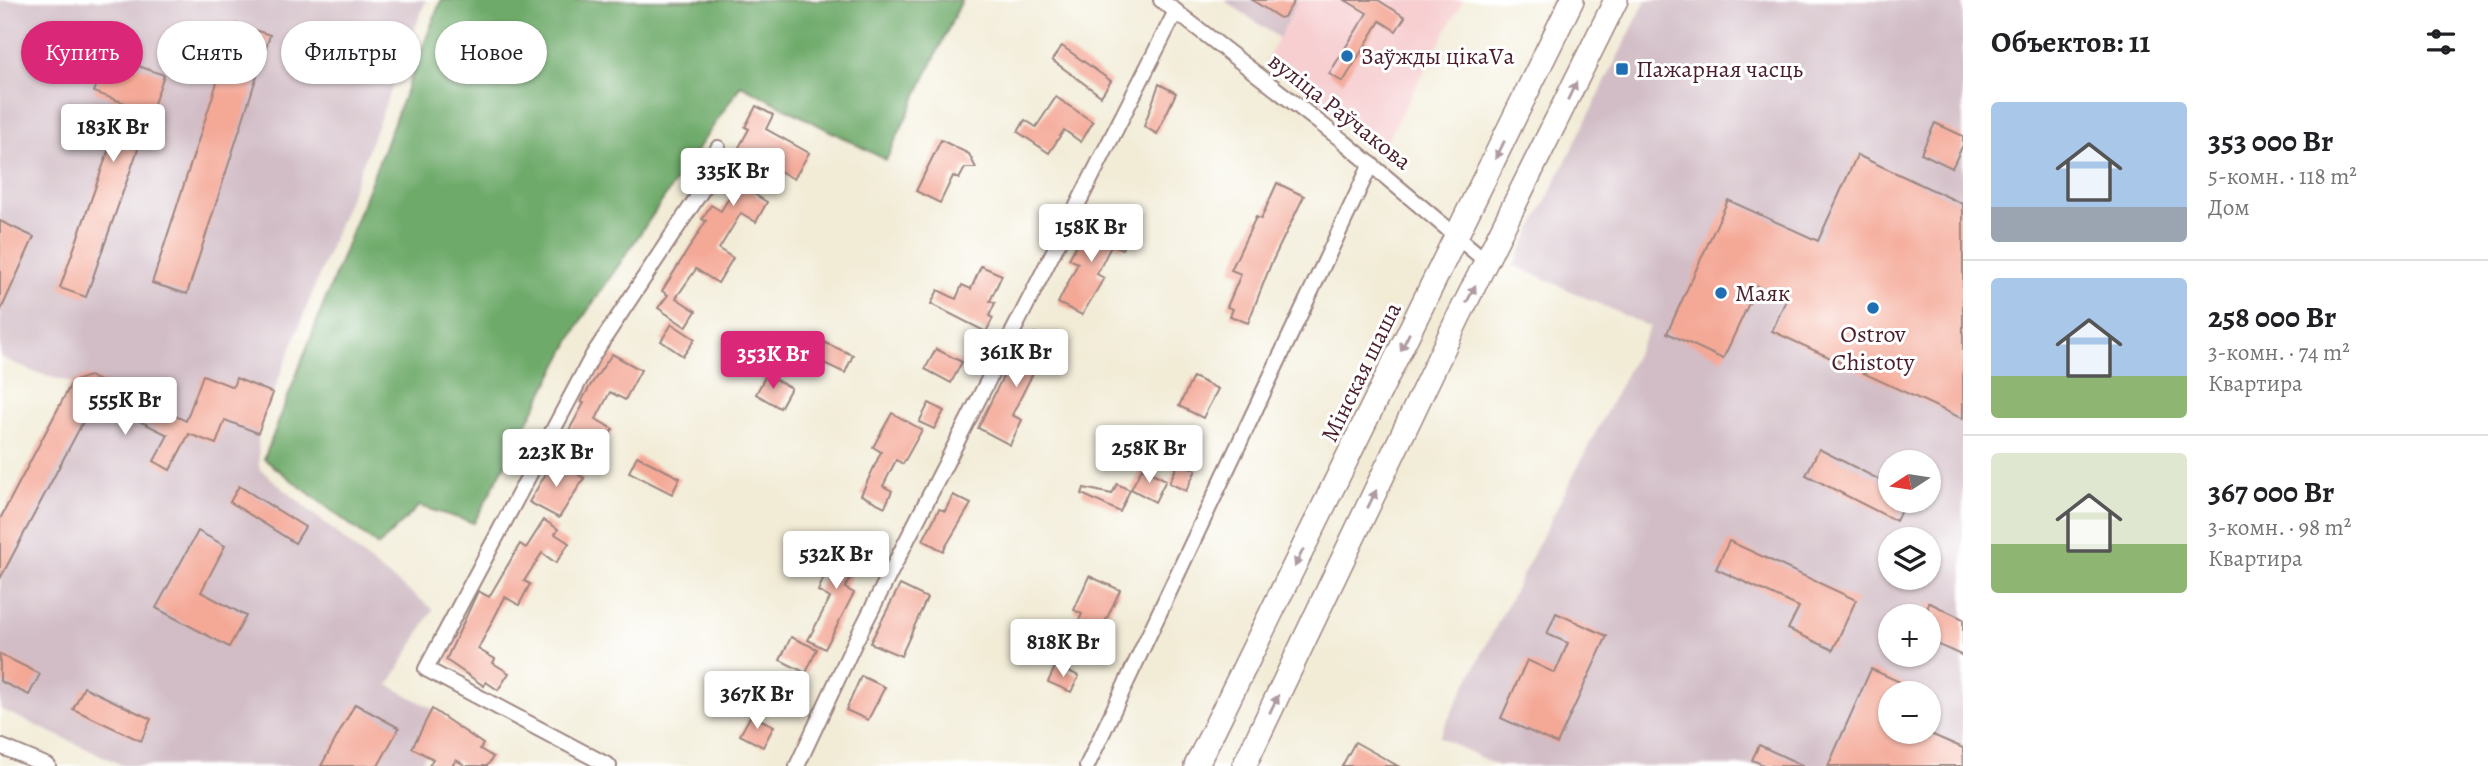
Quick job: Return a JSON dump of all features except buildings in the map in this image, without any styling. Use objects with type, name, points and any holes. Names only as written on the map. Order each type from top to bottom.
[{"type":"main road","name":"Мінская шаша","points":[[1196,766],[1572,0]]},
{"type":"main road","points":[[1244,766],[1616,0]]},
{"type":"street","name":"вуліца Раўчакова","points":[[1161,0],[1371,164],[1487,262]]},
{"type":"street","points":[[797,766],[854,644],[1176,11]]},
{"type":"street","points":[[608,766],[426,669],[593,355],[705,184],[718,148]]},
{"type":"street","points":[[1087,766],[1371,164]]},
{"type":"street","points":[[0,746],[48,766]]},
{"type":"shaded area","points":[[0,0],[426,0],[418,21],[281,21],[281,84],[393,84],[258,433],[259,468],[379,569],[433,609],[389,685],[444,715],[420,766],[124,766],[0,709],[0,519],[72,383],[34,372],[0,357]]},
{"type":"shaded area","points":[[1224,0],[1298,0],[1279,38]]},
{"type":"shaded area","points":[[1298,0],[1463,0],[1382,149],[1266,61]]},
{"type":"shaded area","points":[[1646,0],[1963,0],[1963,766],[1498,766],[1439,737],[1650,327],[1514,265]]},
{"type":"green space","points":[[441,0],[962,0],[886,160],[741,85],[582,319],[474,523],[419,506],[378,546],[264,459],[409,84],[421,84],[421,52]]},
{"type":"place","name":"Заўжды цікаVа","points":[[1347,56]]},
{"type":"place","name":"Пажарная часць","points":[[1622,69]]},
{"type":"place","name":"Маяк","points":[[1721,293]]},
{"type":"place","name":"Ostrov Chistoty","points":[[1873,308]]}]
